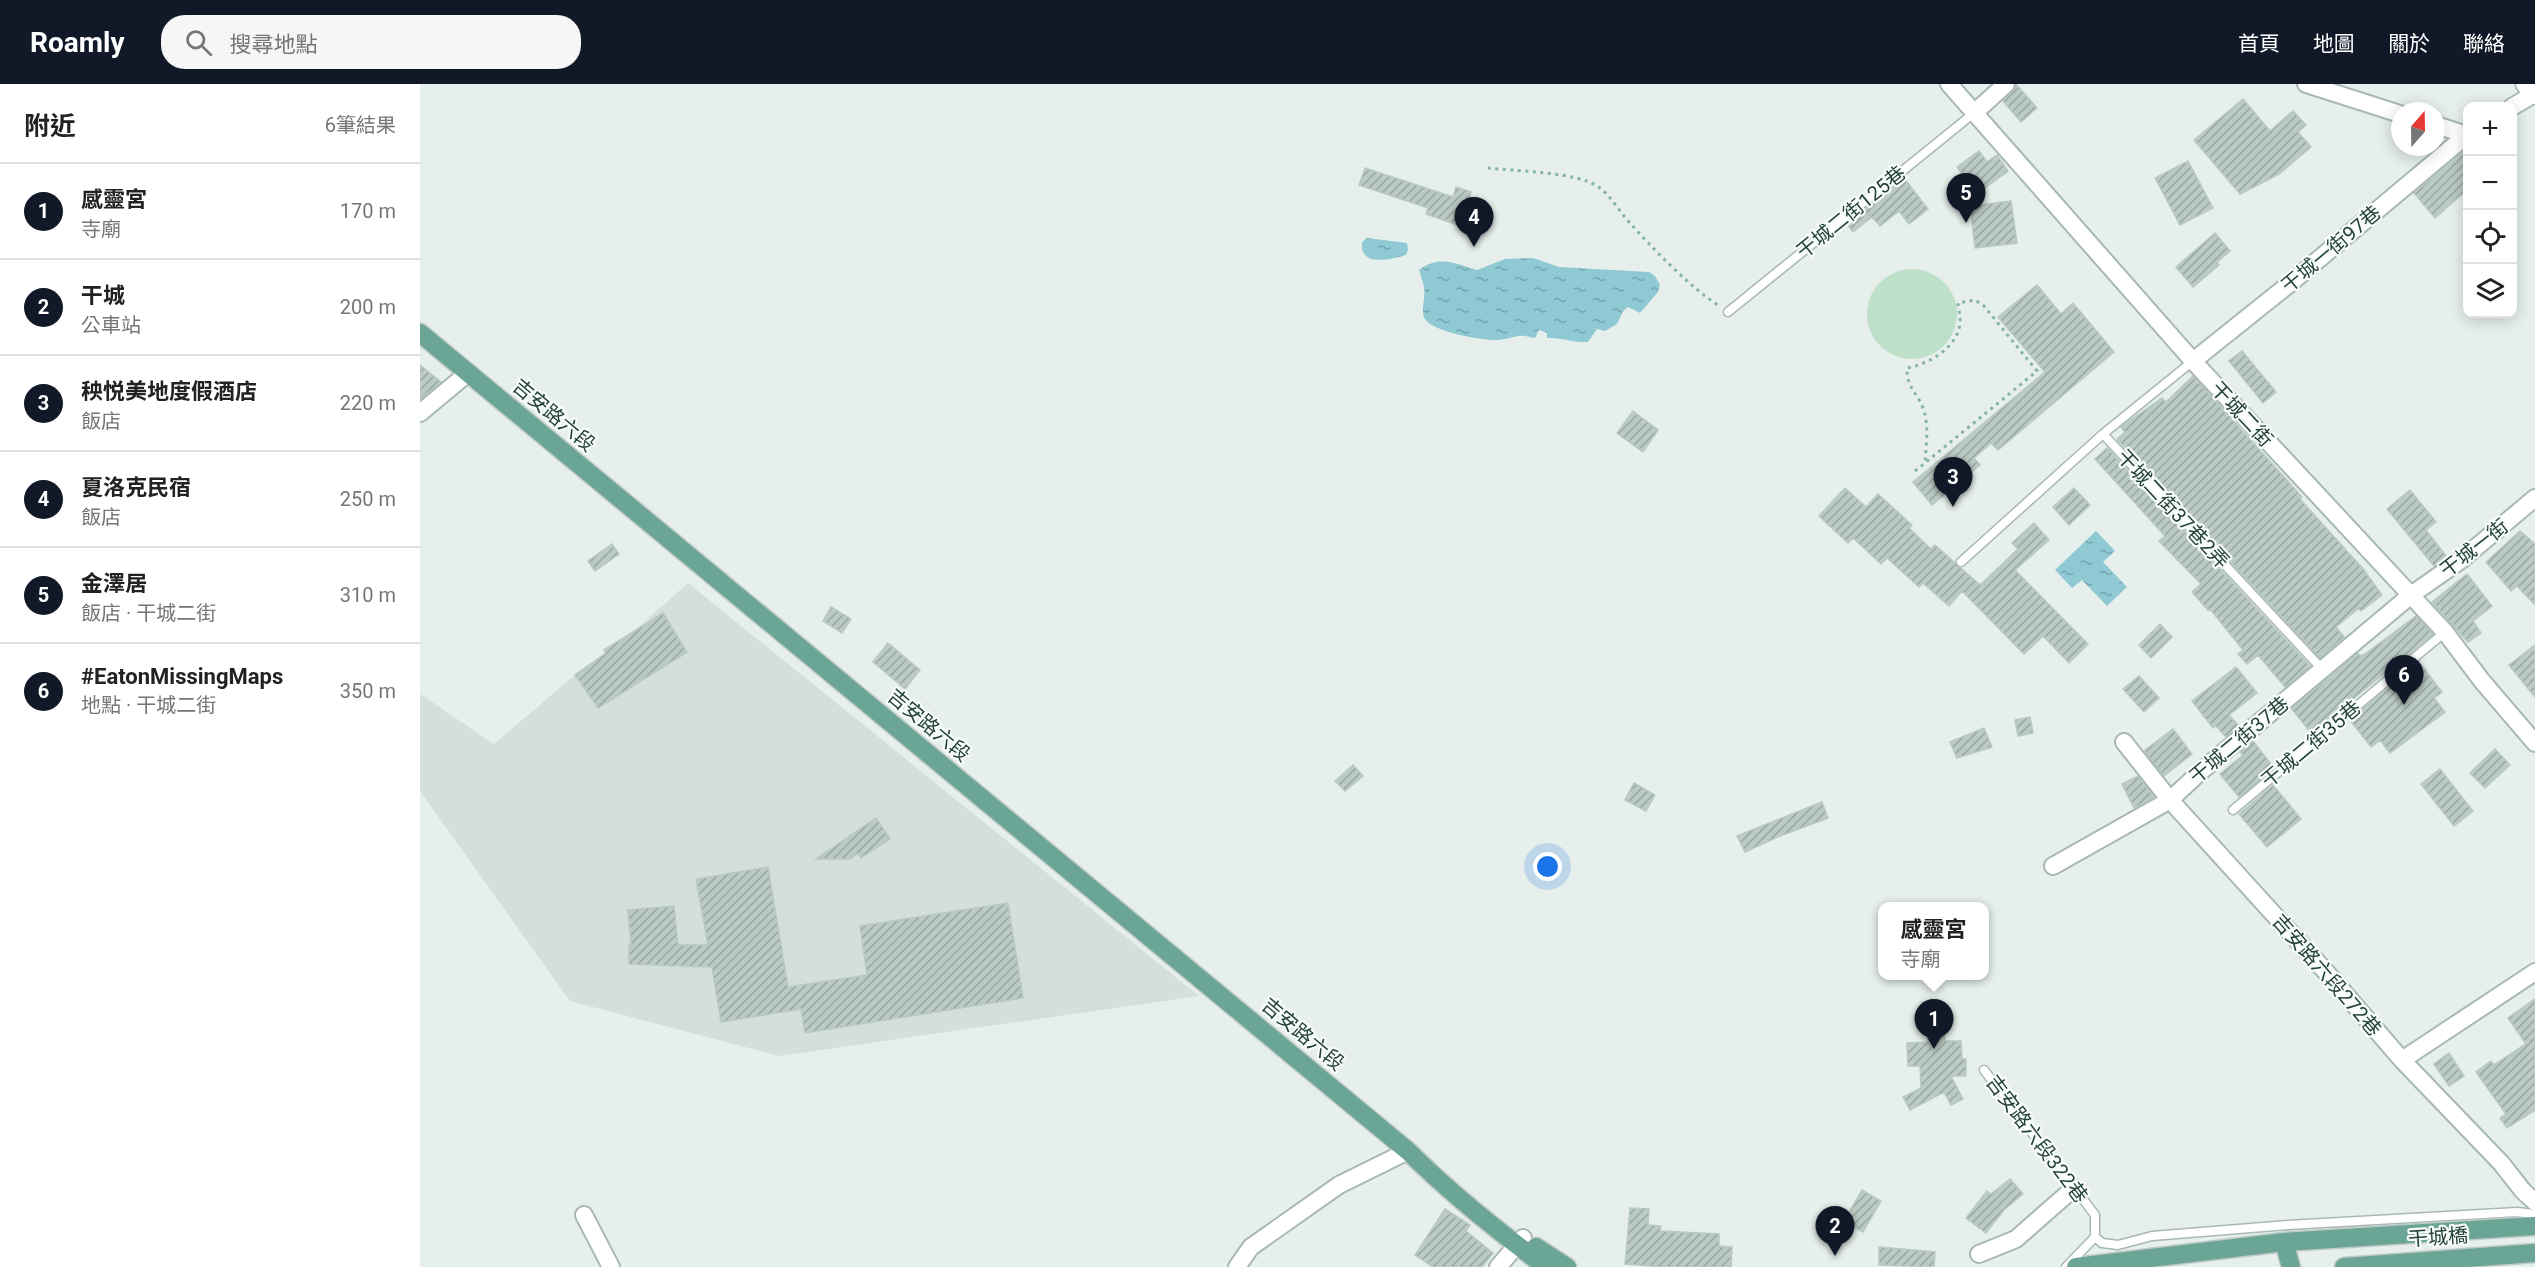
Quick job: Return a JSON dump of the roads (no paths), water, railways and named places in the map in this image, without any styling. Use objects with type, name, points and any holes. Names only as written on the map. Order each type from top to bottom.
[{"type":"main road","name":"吉安路六段","points":[[420,333],[1425,1167],[1520,1242],[1546,1267]]},
{"type":"main road","points":[[2076,1267],[2284,1242],[2535,1226]]},
{"type":"main road","name":"吉安路六段","points":[[1520,1242],[1567,1267]]},
{"type":"main road","points":[[2284,1242],[2291,1267]]},
{"type":"main road","name":"干城橋","points":[[2344,1267],[2535,1253]]},
{"type":"street","name":"干城二街","points":[[1949,84],[2193,361],[2445,632],[2482,681],[2535,743]]},
{"type":"street","points":[[1974,113],[2006,84]]},
{"type":"street","points":[[2306,84],[2391,111]]},
{"type":"street","points":[[2517,103],[2531,91]]},
{"type":"street","points":[[2445,128],[2463,134]]},
{"type":"street","name":"干城一街97巷","points":[[2193,361],[2288,285],[2463,138]]},
{"type":"street","points":[[420,413],[468,373]]},
{"type":"street","name":"干城一街","points":[[2411,595],[2462,560],[2535,498]]},
{"type":"street","name":"干城二街37巷","points":[[2053,866],[2170,800],[2200,772],[2411,595]]},
{"type":"street","name":"吉安路六段272巷","points":[[2124,742],[2170,800],[2327,973],[2402,1060],[2501,1163],[2523,1191],[2535,1202]]},
{"type":"street","points":[[2402,1060],[2535,972]]},
{"type":"street","points":[[1237,1267],[1251,1247],[1339,1185],[1408,1151]]},
{"type":"street","points":[[1979,1254],[2016,1239],[2074,1188]]},
{"type":"street","points":[[584,1215],[611,1267]]},
{"type":"street","points":[[1498,1267],[1520,1242]]},
{"type":"lane","name":"干城二街125巷","points":[[1728,312],[1974,113]]},
{"type":"lane","name":"干城二街37巷2弄","points":[[2193,361],[2103,434],[2322,669]]},
{"type":"lane","points":[[1961,562],[2103,434]]},
{"type":"lane","name":"干城二街35巷","points":[[2233,810],[2445,632]]},
{"type":"lane","name":"吉安路六段322巷","points":[[1984,1070],[2095,1215],[2095,1237]]},
{"type":"lane","points":[[2066,1267],[2095,1237],[2102,1243],[2118,1245],[2152,1236],[2288,1225],[2517,1212],[2535,1214]]},
{"type":"water","points":[[1367,238],[1407,243],[1408,250],[1406,255],[1392,259],[1370,258],[1362,250],[1362,242]]},
{"type":"water","points":[[1533,258],[1559,267],[1649,272],[1655,276],[1660,285],[1658,292],[1640,313],[1628,307],[1623,311],[1617,324],[1605,331],[1597,329],[1588,342],[1547,338],[1547,333],[1539,330],[1535,338],[1520,336],[1499,340],[1483,339],[1448,332],[1430,324],[1425,319],[1424,287],[1419,270],[1426,265],[1447,262],[1477,270],[1505,259]]},
{"type":"water","points":[[2096,531],[2115,551],[2103,562],[2127,587],[2107,606],[2082,580],[2072,588],[2055,570]]},
{"type":"place","name":"金澤居","points":[[1966,223]]},
{"type":"place","name":"夏洛克民宿","points":[[1474,247]]},
{"type":"place","name":"秧悦美地度假酒店","points":[[1953,507]]},
{"type":"place","name":"#EatonMissingMaps","points":[[2404,705]]},
{"type":"place","name":"感靈宮","points":[[1934,1049]]},
{"type":"place","name":"干城","points":[[1835,1256]]}]
